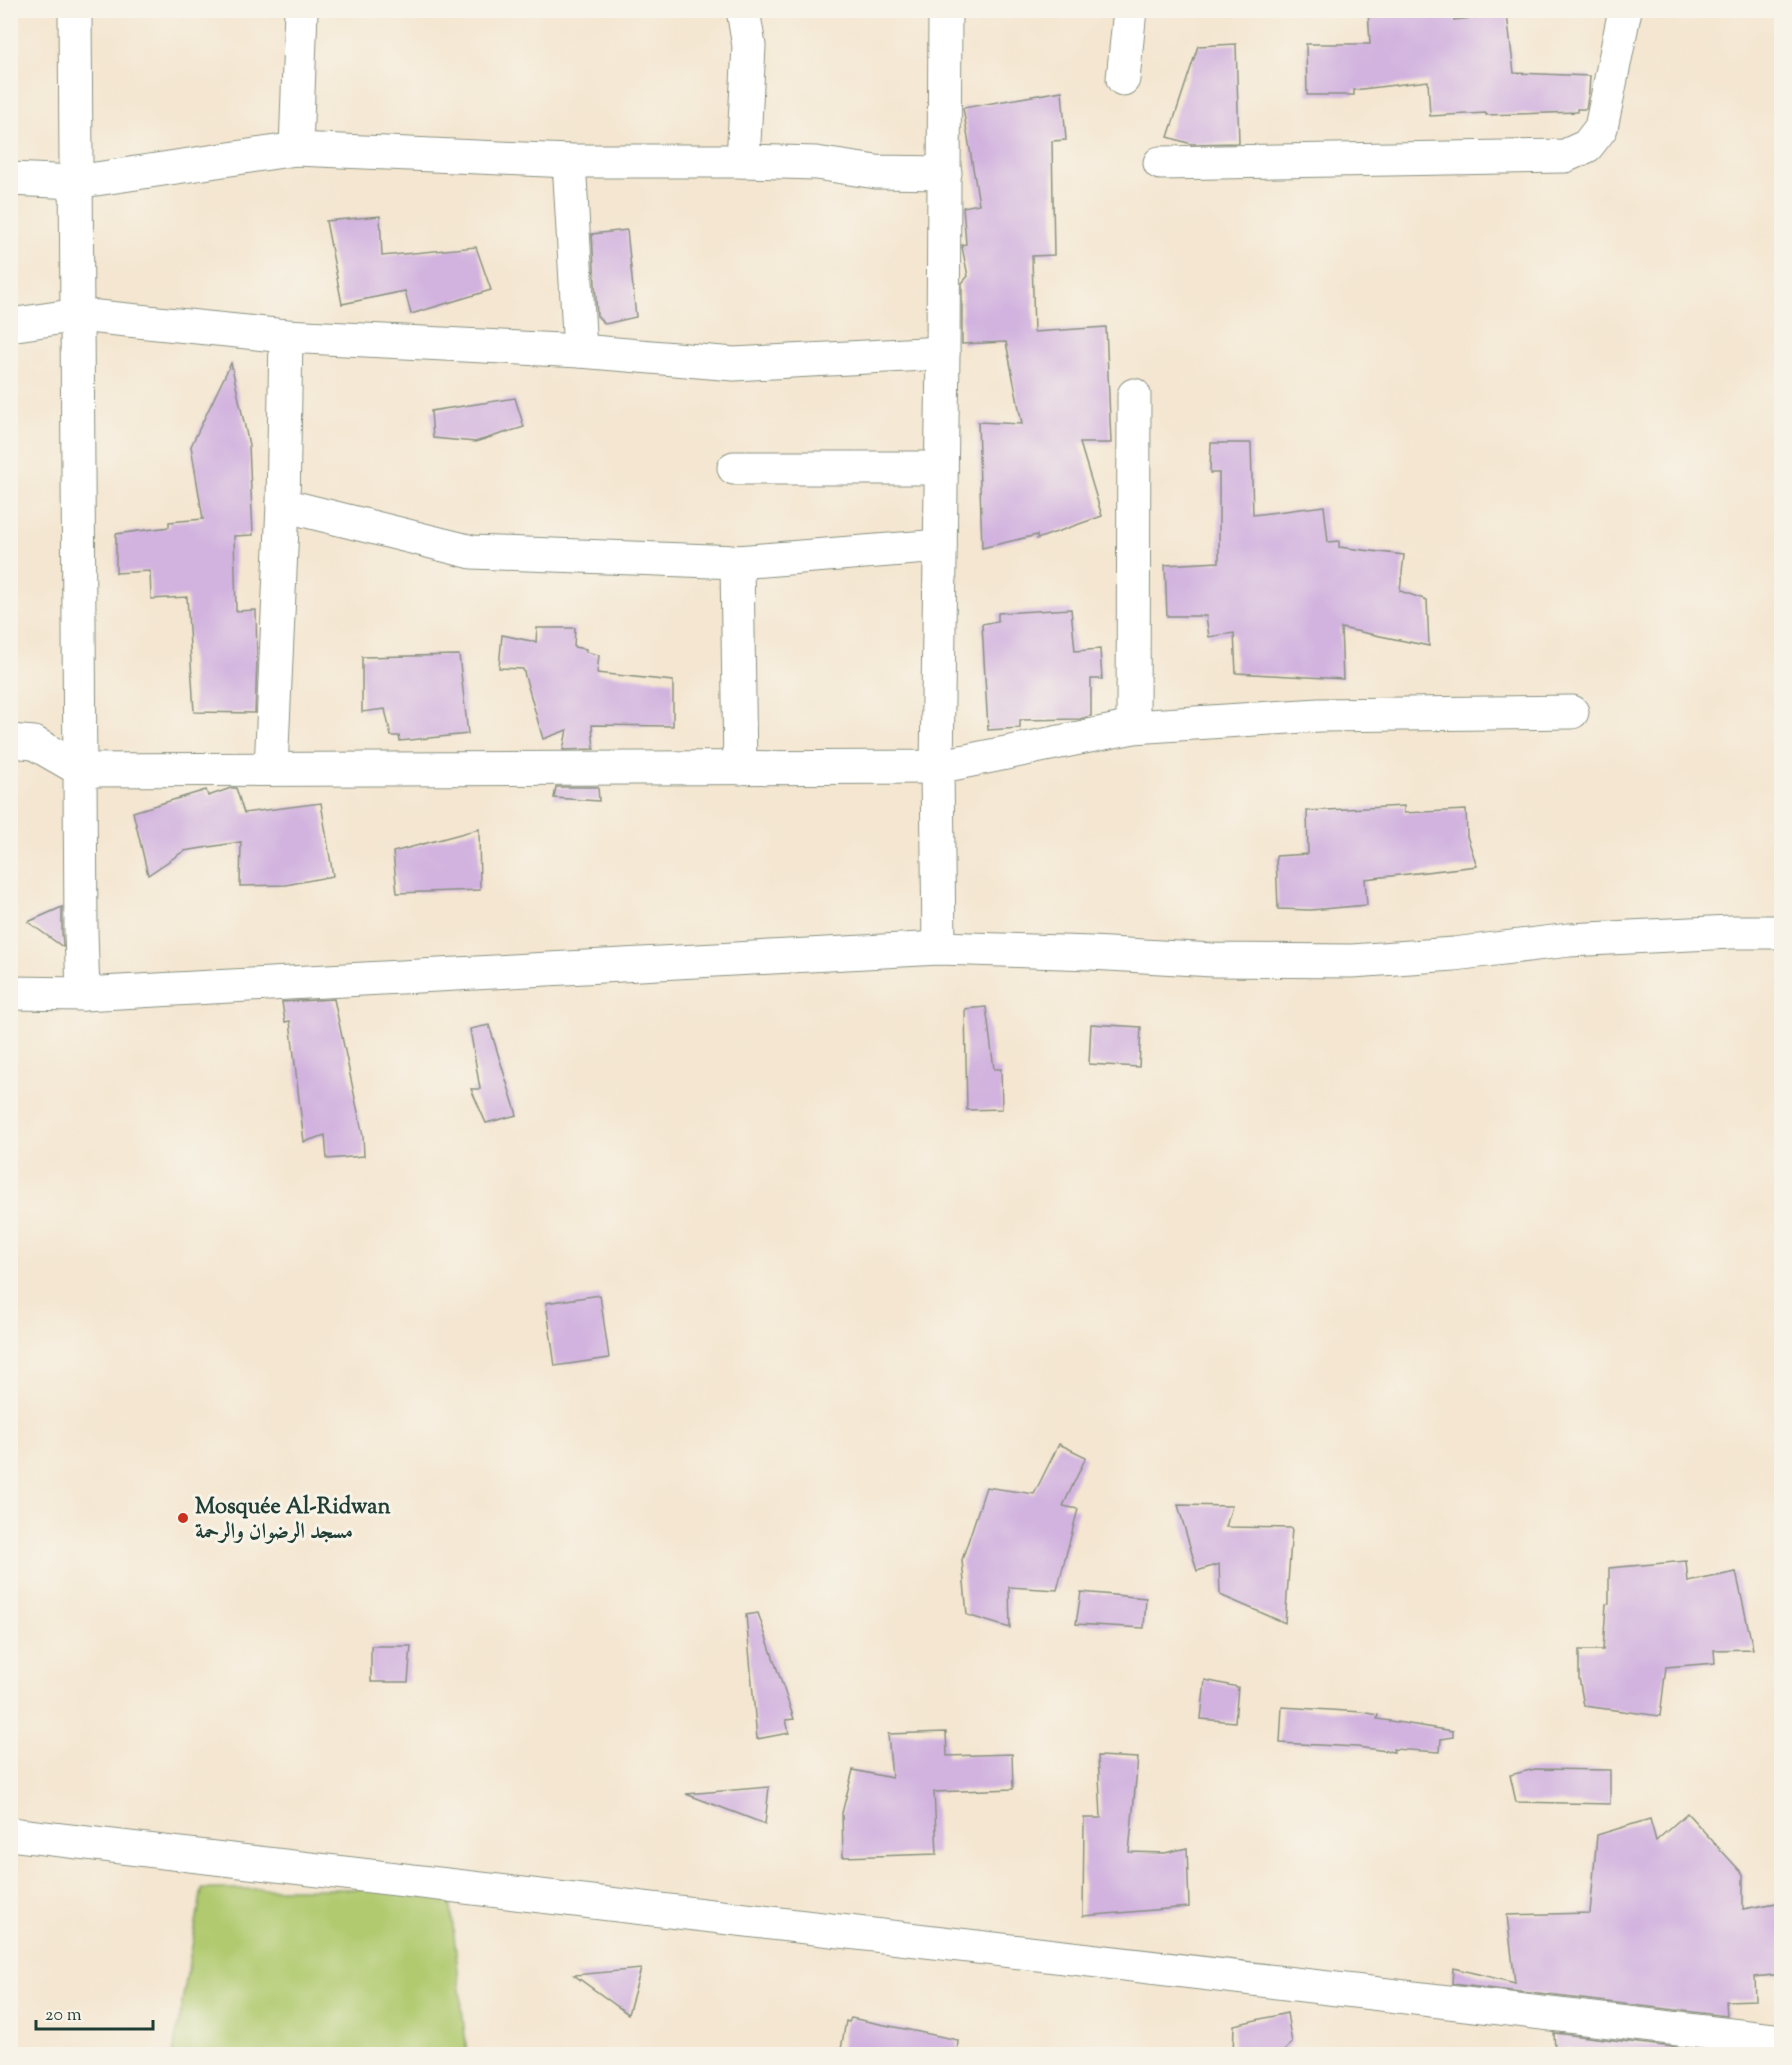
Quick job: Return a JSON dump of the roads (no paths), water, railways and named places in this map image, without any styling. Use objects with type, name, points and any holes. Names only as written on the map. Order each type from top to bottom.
[{"type":"street","points":[[75,10],[83,994]]},
{"type":"street","points":[[296,149],[301,10]]},
{"type":"street","points":[[742,161],[749,46],[743,10]]},
{"type":"street","points":[[939,948],[936,767],[943,353],[945,10]]},
{"type":"street","points":[[1123,78],[1130,10]]},
{"type":"street","points":[[1160,163],[1565,156],[1587,147],[1601,128],[1625,10]]},
{"type":"street","points":[[10,179],[76,182],[296,149],[569,161],[816,163],[876,172],[945,173]]},
{"type":"street","points":[[569,161],[580,351]]},
{"type":"street","points":[[10,325],[78,315],[286,336],[580,351],[734,364],[943,353]]},
{"type":"street","points":[[271,769],[283,505],[286,336]]},
{"type":"street","points":[[1133,727],[1134,395]]},
{"type":"street","points":[[734,468],[941,468]]},
{"type":"street","points":[[283,505],[472,552],[737,562],[940,546]]},
{"type":"street","points":[[737,562],[740,768]]},
{"type":"street","points":[[10,741],[34,743],[81,770],[936,767],[1133,727],[1319,715],[1572,712]]},
{"type":"street","points":[[10,993],[83,994],[939,948],[1213,960],[1352,961],[1454,954],[1569,940],[1782,933]]},
{"type":"street","points":[[10,1834],[1782,2041]]},
{"type":"place","name":"Mosquée Al-Ridwan مسجد الرضوان والرحمة","points":[[183,1518]]}]
